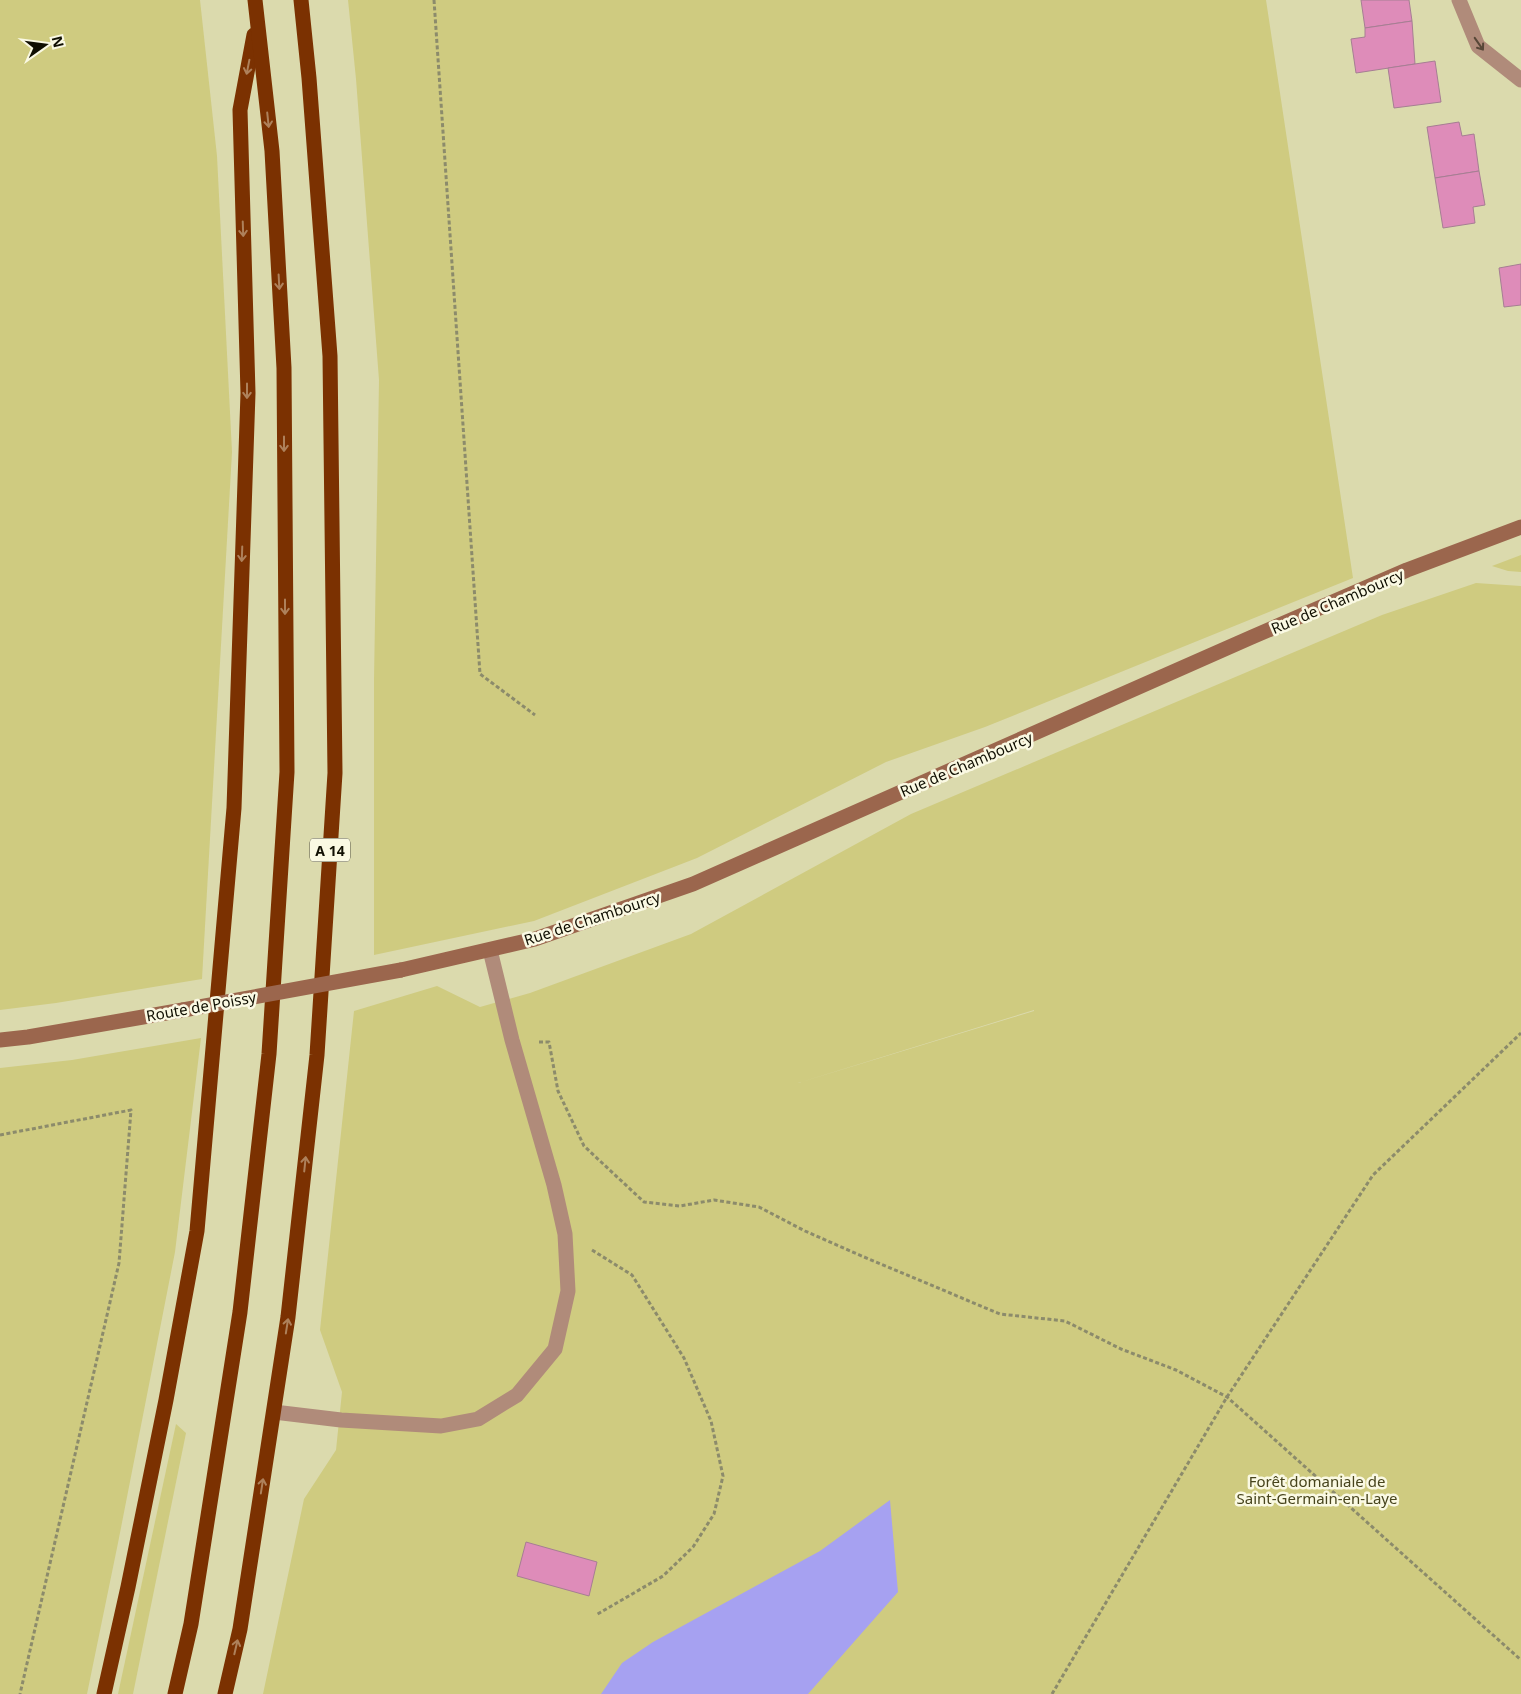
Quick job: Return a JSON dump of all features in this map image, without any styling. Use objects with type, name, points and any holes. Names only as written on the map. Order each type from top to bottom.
[{"type":"highway","points":[[175,1694],[191,1624],[240,1312],[269,1054],[287,772],[284,368],[272,152],[255,0]]},
{"type":"highway","name":"A 14","points":[[225,1694],[240,1630],[288,1317],[317,1055],[336,773],[330,356],[309,78],[300,0]]},
{"type":"highway","points":[[104,1694],[164,1409],[197,1231],[234,808],[248,392],[240,110],[257,19]]},
{"type":"street","points":[[1459,0],[1478,46],[1521,80],[1521,84]]},
{"type":"street","name":"Rue de Chambourcy","points":[[401,970],[535,939],[693,884],[1407,570],[1521,527]]},
{"type":"street","points":[[274,1412],[342,1420],[441,1426],[478,1419],[516,1395],[555,1349],[568,1290],[565,1234],[554,1185],[512,1040],[490,950]]},
{"type":"street","name":"Route de Poissy","points":[[0,1040],[28,1037],[183,1010],[401,970]]},
{"type":"path","points":[[434,0],[480,674],[535,715]]},
{"type":"path","points":[[1052,1694],[1228,1397],[1373,1175],[1521,1033]]},
{"type":"path","points":[[512,1040],[523,1043],[549,1042],[558,1091],[584,1146],[644,1202],[680,1206],[714,1200],[759,1207],[805,1231],[1000,1314],[1065,1321],[1121,1349],[1176,1370],[1228,1397],[1521,1660]]},
{"type":"path","points":[[0,1134],[131,1110],[119,1263],[20,1694]]},
{"type":"path","points":[[565,1234],[632,1275],[684,1358],[711,1421],[723,1476],[714,1514],[693,1547],[663,1576],[596,1614]]},
{"type":"green space","points":[[0,0],[200,0],[217,156],[232,452],[202,979],[56,1003],[0,1010]]},
{"type":"green space","points":[[348,0],[1266,0],[1353,578],[985,727],[886,762],[697,858],[534,921],[374,955],[374,680],[379,380],[356,79]]},
{"type":"green space","points":[[1521,555],[1521,572],[1508,571],[1492,566]]},
{"type":"green space","name":"Forêt domaniale de Saint-Germain-en-Laye","points":[[1476,583],[1521,586],[1521,1694],[263,1694],[304,1499],[336,1450],[342,1392],[320,1330],[354,1011],[437,986],[480,1007],[530,993],[691,934],[911,814],[1382,615]],"holes":[[[1034,1010],[1034,1011],[798,1083]]]},
{"type":"green space","points":[[201,1038],[175,1252],[87,1694],[0,1694],[0,1068],[72,1060]]},
{"type":"green space","points":[[176,1424],[186,1433],[133,1694],[118,1694]]},
{"type":"shaded area","points":[[890,1500],[898,1592],[808,1694],[601,1694],[622,1663],[653,1642],[820,1551]]},
{"type":"building","points":[[1361,0],[1409,0],[1412,21],[1365,28]]},
{"type":"building","points":[[1412,21],[1415,64],[1356,73],[1351,39],[1365,37],[1365,28]]},
{"type":"building","points":[[1435,61],[1441,102],[1394,108],[1388,68]]},
{"type":"building","points":[[1459,122],[1462,136],[1474,134],[1479,171],[1435,178],[1427,127]]},
{"type":"building","points":[[1479,171],[1485,205],[1473,207],[1475,223],[1443,228],[1435,178]]},
{"type":"building","points":[[1521,264],[1521,305],[1504,307],[1499,268]]},
{"type":"building","points":[[526,1542],[597,1562],[589,1596],[517,1576]]}]
